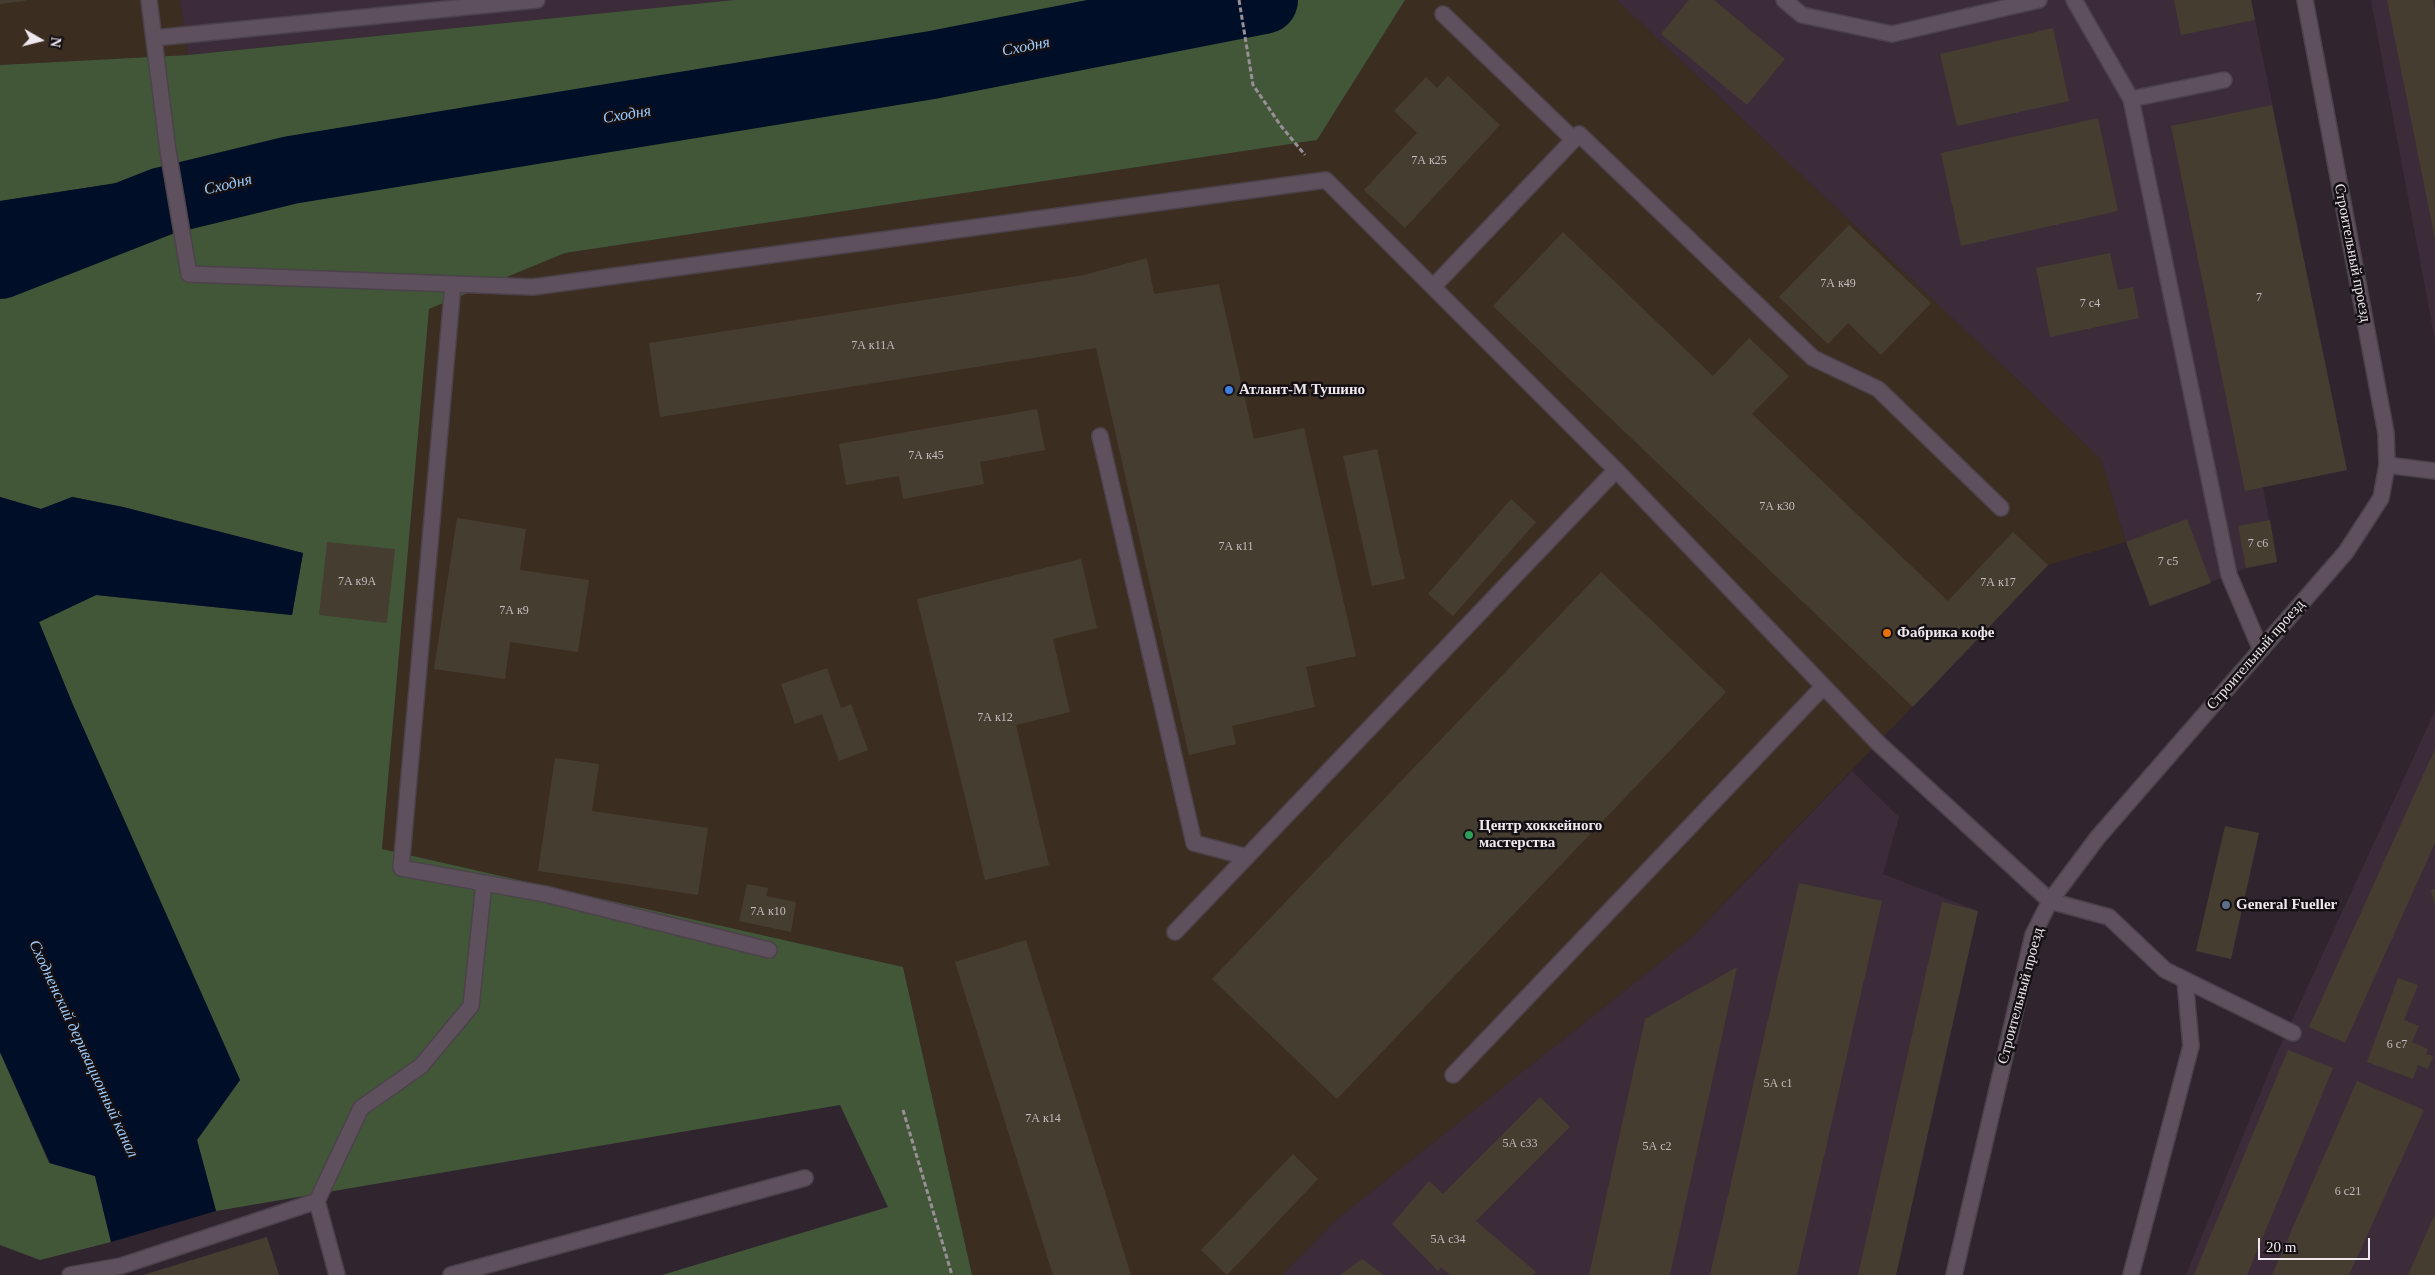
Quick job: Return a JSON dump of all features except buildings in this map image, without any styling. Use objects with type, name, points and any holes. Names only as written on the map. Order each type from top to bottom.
[{"type":"street","points":[[149,0],[168,151],[189,274],[533,287],[1326,180],[1616,470],[1878,743],[2050,901],[2109,917],[2165,970],[2294,1033]]},
{"type":"street","points":[[154,38],[537,0]]},
{"type":"street","points":[[1784,0],[1802,15],[1892,34],[2039,0]]},
{"type":"street","points":[[2074,0],[2132,99],[2229,575],[2261,650]]},
{"type":"street","name":"Строительный проезд","points":[[1954,1275],[2032,943],[2050,901],[2098,837],[2346,552],[2381,498],[2387,465],[2386,432],[2305,0]]},
{"type":"street","points":[[1443,14],[1574,140]]},
{"type":"street","points":[[2132,99],[2224,80]]},
{"type":"street","points":[[1433,287],[1579,134],[1812,358],[1878,389],[2002,508]]},
{"type":"street","points":[[453,284],[401,868],[545,894],[769,950]]},
{"type":"street","points":[[1100,436],[1194,843],[1247,857]]},
{"type":"street","points":[[2387,465],[2435,470]]},
{"type":"street","points":[[1175,932],[1616,470]]},
{"type":"street","points":[[1452,1075],[1823,687]]},
{"type":"street","points":[[337,1275],[317,1201],[361,1108],[421,1066],[471,1006],[484,882]]},
{"type":"street","points":[[2131,1275],[2191,1046],[2185,980]]},
{"type":"street","points":[[451,1275],[805,1178]]},
{"type":"street","points":[[70,1275],[122,1266],[317,1201]]},
{"type":"path","points":[[1240,0],[1253,85],[1281,126]]},
{"type":"path","points":[[903,1110],[952,1275]]},
{"type":"shaded area","points":[[0,0],[180,0],[188,55],[0,65]]},
{"type":"shaded area","points":[[180,0],[734,0],[188,55]]},
{"type":"shaded area","points":[[1405,0],[1617,0],[2101,459],[2126,542],[2048,565],[1691,938],[1336,1220],[1282,1275],[972,1275],[903,967],[382,849],[429,309],[565,253],[1317,140]]},
{"type":"shaded area","points":[[1617,0],[2251,0],[2347,470],[2263,487],[2277,562],[2246,568],[2150,606],[2126,542],[2101,459]]},
{"type":"shaded area","points":[[2371,0],[2435,0],[2435,340]]},
{"type":"shaded area","points":[[2435,711],[2435,1275],[2186,1275],[2276,1055]]},
{"type":"shaded area","points":[[1852,771],[1899,817],[1883,874],[1978,911],[1896,1275],[1282,1275],[1336,1220],[1691,938]]},
{"type":"green space","points":[[734,0],[1405,0],[1317,140],[565,253],[429,309],[382,849],[903,967],[972,1275],[662,1275],[888,1207],[840,1105],[216,1211],[197,1140],[240,1080],[73,705],[39,622],[96,595],[292,615],[303,553],[123,507],[73,497],[41,509],[0,497],[0,288],[10,275],[143,239],[123,182],[0,201],[0,65],[188,55]]},
{"type":"green space","points":[[0,1052],[49,1163],[95,1176],[111,1242],[40,1260],[0,1245]]},
{"type":"water","points":[[124,182],[143,239],[10,275],[0,288],[0,201]]},
{"type":"water","name":"Сходненский деривационный канал","points":[[0,497],[41,509],[72,497],[123,507],[303,553],[292,615],[96,595],[39,622],[73,705],[240,1080],[197,1140],[216,1211],[111,1242],[95,1176],[50,1163],[0,1052]]},
{"type":"waterway","name":"Сходня","points":[[0,265],[163,201],[291,170],[932,65],[1264,0]]},
{"type":"place","name":"Атлант-М Тушино","points":[[1229,390]]},
{"type":"place","name":"Фабрика кофе","points":[[1887,633]]},
{"type":"place","name":"Центр хоккейного мастерства","points":[[1469,835]]},
{"type":"place","name":"General Fueller","points":[[2226,905]]}]
